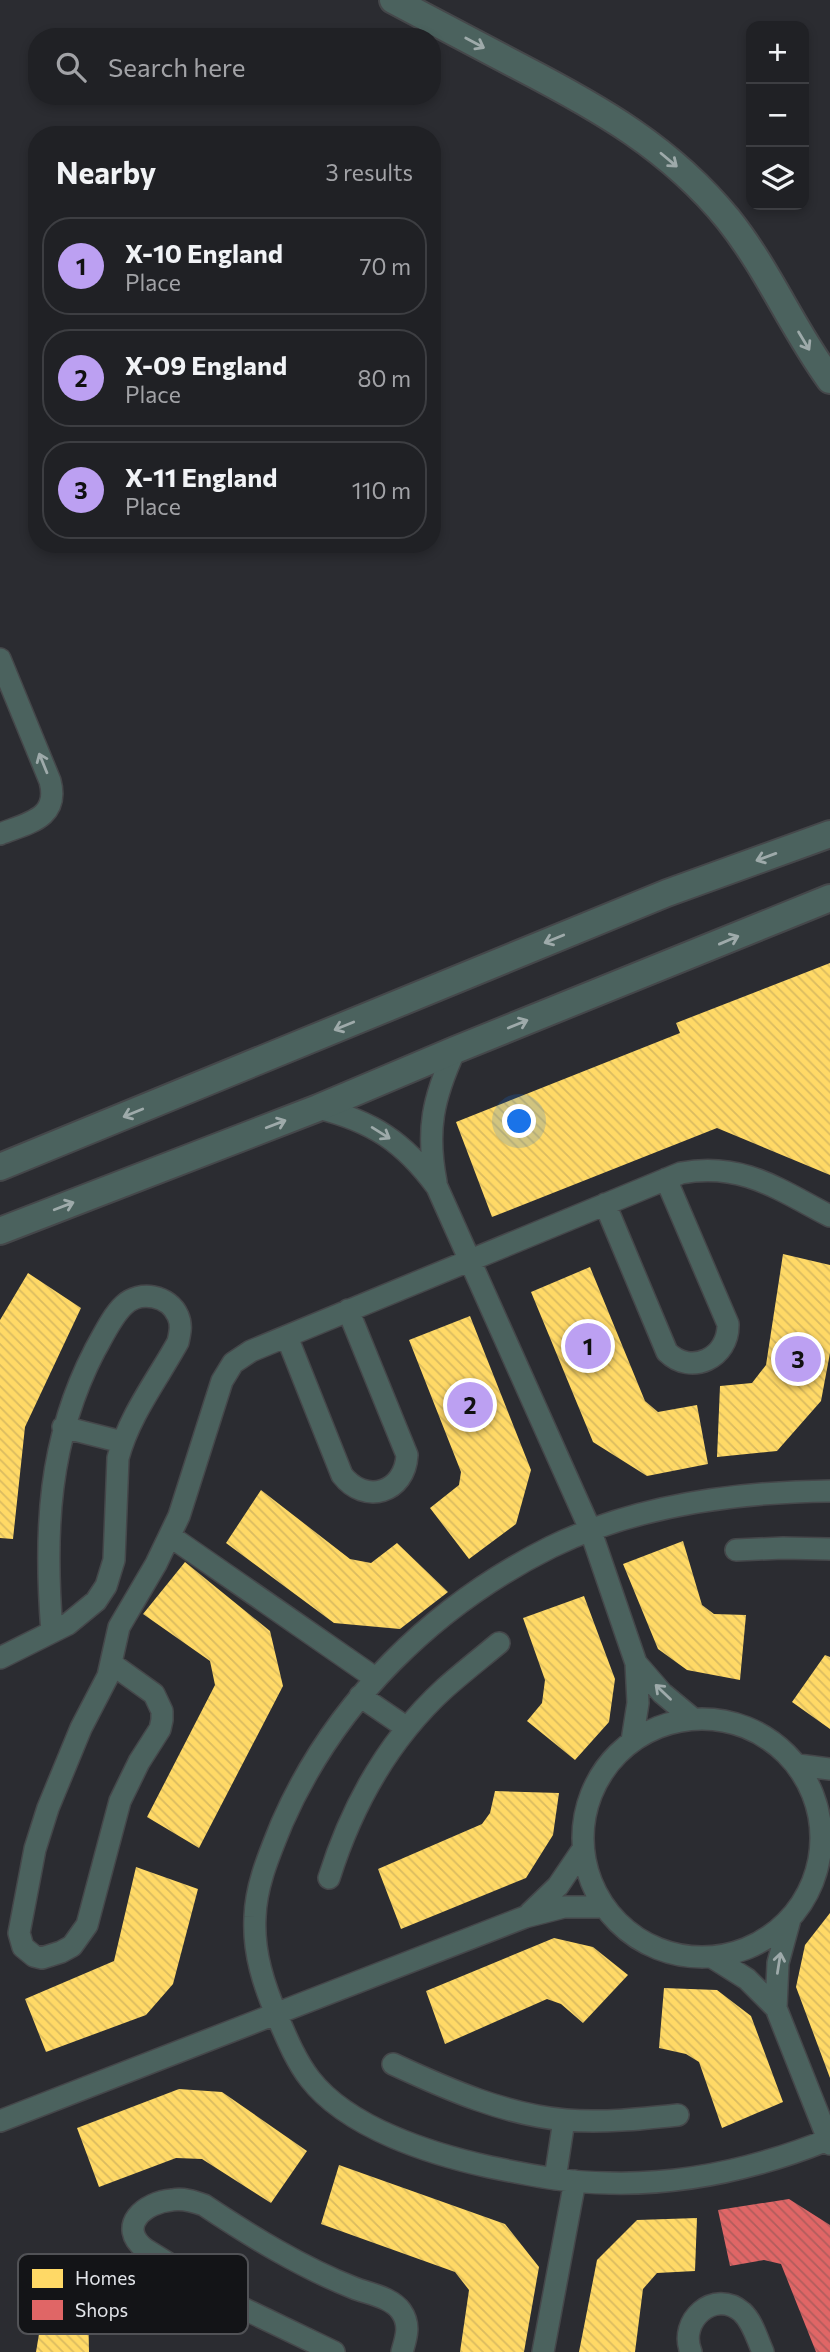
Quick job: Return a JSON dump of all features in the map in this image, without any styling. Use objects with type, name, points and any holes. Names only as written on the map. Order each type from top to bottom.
[{"type":"street","points":[[393,0],[598,108],[654,147],[680,169],[727,218],[748,245],[830,380]]},
{"type":"street","points":[[0,659],[53,792],[51,804],[44,814],[0,834]]},
{"type":"street","points":[[0,1167],[667,893],[830,834]]},
{"type":"street","points":[[0,1231],[318,1108],[830,898]]},
{"type":"street","points":[[437,1188],[430,1152],[431,1125],[444,1074],[455,1050]]},
{"type":"street","points":[[318,1108],[355,1119],[390,1138],[419,1163],[437,1188],[590,1530],[636,1663],[638,1703],[632,1741]]},
{"type":"street","points":[[112,1664],[154,1694],[162,1710],[160,1729],[139,1762],[120,1801],[88,1926],[72,1946],[42,1958],[34,1956],[23,1947],[19,1933],[35,1849],[63,1767],[103,1688],[112,1664],[119,1626],[170,1536],[187,1495],[222,1381],[242,1356],[666,1179],[701,1170],[742,1173],[830,1216]]},
{"type":"street","points":[[605,1204],[667,1352],[687,1363],[703,1363],[723,1348],[727,1324],[666,1179]]},
{"type":"street","points":[[0,1658],[52,1632],[68,1624],[89,1607],[106,1586],[114,1560],[118,1458],[122,1442],[178,1342],[181,1329],[178,1316],[171,1306],[160,1298],[134,1298],[123,1306],[85,1370],[63,1427],[54,1481],[48,1549],[52,1632]]},
{"type":"street","points":[[287,1336],[342,1475],[348,1483],[365,1492],[384,1490],[398,1480],[406,1464],[407,1455],[348,1310]]},
{"type":"street","points":[[63,1427],[122,1442]]},
{"type":"street","points":[[712,1957],[747,1979],[776,2008],[829,2141],[769,2161],[674,2179],[620,2183],[565,2180],[506,2171],[447,2155],[379,2129],[346,2113],[310,2079],[296,2059],[259,1968],[254,1919],[257,1895],[276,1838],[301,1785],[360,1696],[405,1648],[472,1594],[549,1548],[590,1530],[632,1517],[713,1499],[830,1491]]},
{"type":"street","points":[[170,1536],[375,1678]]},
{"type":"street","points":[[736,1550],[830,1549]]},
{"type":"street","points":[[329,1878],[354,1811],[371,1779],[407,1728],[446,1688],[499,1643]]},
{"type":"street","points":[[636,1663],[662,1693],[692,1718]]},
{"type":"street","points":[[360,1696],[407,1728]]},
{"type":"street","points":[[692,1718],[724,1720],[755,1730],[778,1745],[798,1765],[825,1816],[821,1856],[810,1890],[790,1919],[768,1938],[750,1947],[712,1957],[688,1957],[664,1952],[641,1941],[621,1926],[604,1907],[590,1880],[583,1849],[583,1826],[588,1803],[598,1779],[613,1758],[632,1741],[661,1726],[692,1718]]},
{"type":"street","points":[[798,1765],[830,1769]]},
{"type":"street","points":[[526,1917],[558,1886],[583,1849]]},
{"type":"street","points":[[0,2121],[526,1917],[564,1908],[604,1907]]},
{"type":"street","points":[[776,2008],[778,1963],[790,1919]]},
{"type":"street","points":[[393,2064],[448,2089],[493,2104],[564,2120],[633,2120],[678,2115]]},
{"type":"street","points":[[543,2352],[565,2180],[564,2120]]},
{"type":"street","points":[[153,2254],[139,2244],[133,2230],[138,2215],[150,2205],[170,2200],[193,2201],[204,2205],[285,2255],[394,2304],[407,2325],[408,2334],[402,2352]]},
{"type":"street","points":[[691,2352],[687,2336],[694,2318],[699,2311],[716,2304],[734,2307],[748,2319],[763,2352]]},
{"type":"street","points":[[248,2311],[334,2352]]},
{"type":"building: Homes","points":[[830,963],[830,1175],[717,1128],[492,1217],[456,1122],[680,1033],[676,1023]]},
{"type":"building: Homes","points":[[783,1254],[830,1265],[830,1353],[821,1401],[777,1451],[717,1457],[720,1386],[752,1383],[766,1365]]},
{"type":"building: Homes","points":[[590,1267],[645,1401],[658,1412],[697,1405],[708,1464],[647,1476],[593,1442],[531,1292]]},
{"type":"building: Homes","points":[[28,1273],[81,1308],[25,1427],[13,1539],[0,1538],[0,1320]]},
{"type":"building: Homes","points":[[470,1316],[531,1470],[516,1524],[469,1559],[430,1508],[459,1485],[461,1472],[409,1340]]},
{"type":"building: Homes","points":[[261,1490],[350,1559],[371,1563],[397,1543],[448,1592],[400,1629],[334,1623],[226,1543]]},
{"type":"building: Homes","points":[[683,1541],[702,1605],[714,1614],[746,1615],[740,1680],[687,1670],[658,1649],[623,1564]]},
{"type":"building: Homes","points":[[185,1562],[270,1631],[283,1686],[199,1848],[147,1817],[215,1685],[210,1661],[143,1614]]},
{"type":"building: Homes","points":[[584,1596],[615,1679],[609,1722],[575,1760],[527,1721],[542,1703],[545,1680],[523,1618]]},
{"type":"building: Homes","points":[[825,1655],[830,1657],[830,1729],[792,1702]]},
{"type":"building: Homes","points":[[495,1791],[559,1793],[553,1835],[526,1878],[401,1929],[378,1869],[482,1824],[490,1813]]},
{"type":"building: Homes","points":[[136,1867],[198,1889],[173,1984],[146,2015],[46,2052],[25,1999],[114,1961]]},
{"type":"building: Homes","points":[[830,1913],[830,2078],[796,1987],[805,1945]]},
{"type":"building: Homes","points":[[554,1938],[593,1947],[628,1975],[583,2023],[561,2004],[547,1999],[445,2044],[426,1991]]},
{"type":"building: Homes","points":[[664,1988],[717,1990],[751,2016],[783,2102],[722,2128],[699,2062],[686,2054],[659,2048]]},
{"type":"building: Homes","points":[[179,2089],[222,2092],[307,2151],[271,2203],[202,2159],[176,2158],[99,2187],[77,2128]]},
{"type":"building: Homes","points":[[339,2165],[505,2224],[539,2267],[524,2352],[460,2352],[469,2290],[455,2272],[321,2224]]},
{"type":"building: Homes","points":[[697,2218],[695,2271],[657,2273],[643,2289],[635,2352],[579,2352],[597,2260],[637,2220]]},
{"type":"building: Homes","points":[[39,2334],[89,2334],[89,2352],[36,2352]]},
{"type":"building: Shops","points":[[789,2199],[830,2225],[830,2352],[816,2352],[781,2264],[764,2260],[730,2266],[718,2210]]},
{"type":"place","name":"X-10 England","points":[[588,1346]]},
{"type":"place","name":"X-11 England","points":[[798,1359]]},
{"type":"place","name":"X-09 England","points":[[470,1405]]}]
